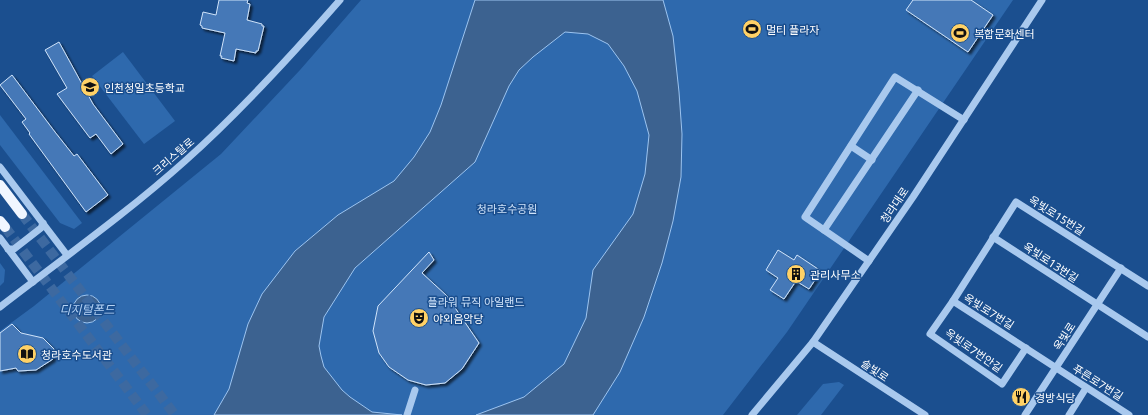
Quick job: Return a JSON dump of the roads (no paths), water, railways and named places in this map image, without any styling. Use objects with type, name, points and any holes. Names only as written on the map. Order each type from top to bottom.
[{"type":"main road","points":[[0,185],[22,214]]},
{"type":"street","name":"크리스탈로","points":[[0,307],[133,204],[198,149],[292,54],[340,0]]},
{"type":"street","name":"청라대로","points":[[752,415],[813,342],[870,261],[1042,0]]},
{"type":"street","points":[[870,261],[805,217],[895,77],[964,120]]},
{"type":"street","points":[[824,230],[918,90]]},
{"type":"street","points":[[851,146],[872,160]]},
{"type":"street","points":[[0,167],[68,255]]},
{"type":"street","name":"옥빛로15번길","points":[[993,237],[1016,202],[1121,268]]},
{"type":"street","points":[[8,249],[14,249],[41,228],[43,223]]},
{"type":"street","name":"옥빛로7번길","points":[[993,237],[953,301],[1056,368]]},
{"type":"street","name":"옥빛로13번길","points":[[993,237],[1148,336]]},
{"type":"street","points":[[0,238],[33,282]]},
{"type":"street","points":[[1121,268],[1148,286]]},
{"type":"street","name":"옥빛로","points":[[1025,415],[1121,268]]},
{"type":"street","name":"옥빛로7번안길","points":[[953,301],[930,334],[1002,384],[1026,348]]},
{"type":"street","name":"솔빛로","points":[[813,342],[925,415]]},
{"type":"street","name":"푸른로7번길","points":[[1056,368],[1129,415]]},
{"type":"street","points":[[1069,415],[1086,388]]},
{"type":"street","points":[[407,415],[415,390]]},
{"type":"water","points":[[475,0],[663,0],[673,36],[679,92],[682,134],[681,177],[673,221],[662,263],[644,317],[620,372],[593,415],[476,415],[524,397],[564,364],[586,318],[593,270],[633,214],[645,174],[649,135],[637,91],[624,66],[608,44],[588,34],[565,32],[519,70],[509,86],[475,162],[355,268],[324,317],[319,346],[321,356],[324,367],[342,390],[372,412],[402,415],[214,415],[229,389],[248,324],[262,294],[295,251],[338,215],[394,181],[414,157],[430,132],[441,105]]},
{"type":"water","name":"디지털폰드","points":[[87,295],[97,299],[101,309],[97,319],[87,323],[77,319],[73,309],[77,299]]},
{"type":"tunnel","points":[[22,214],[175,415]]},
{"type":"tunnel","points":[[5,227],[147,415]]},
{"type":"place","name":"멀티 플라자","points":[[752,29]]},
{"type":"place","name":"복합문화센터","points":[[960,33]]},
{"type":"place","name":"인천청일초등학교","points":[[90,87]]},
{"type":"place","name":"관리사무소","points":[[796,274]]},
{"type":"place","name":"야외음악당","points":[[419,318]]},
{"type":"place","name":"청라호수도서관","points":[[27,354]]},
{"type":"place","name":"경방식당","points":[[1021,397]]},
{"type":"park label","name":"청라호수공원","points":[[507,208]]},
{"type":"park label","name":"플라워 뮤직 아일랜드","points":[[476,301]]}]
